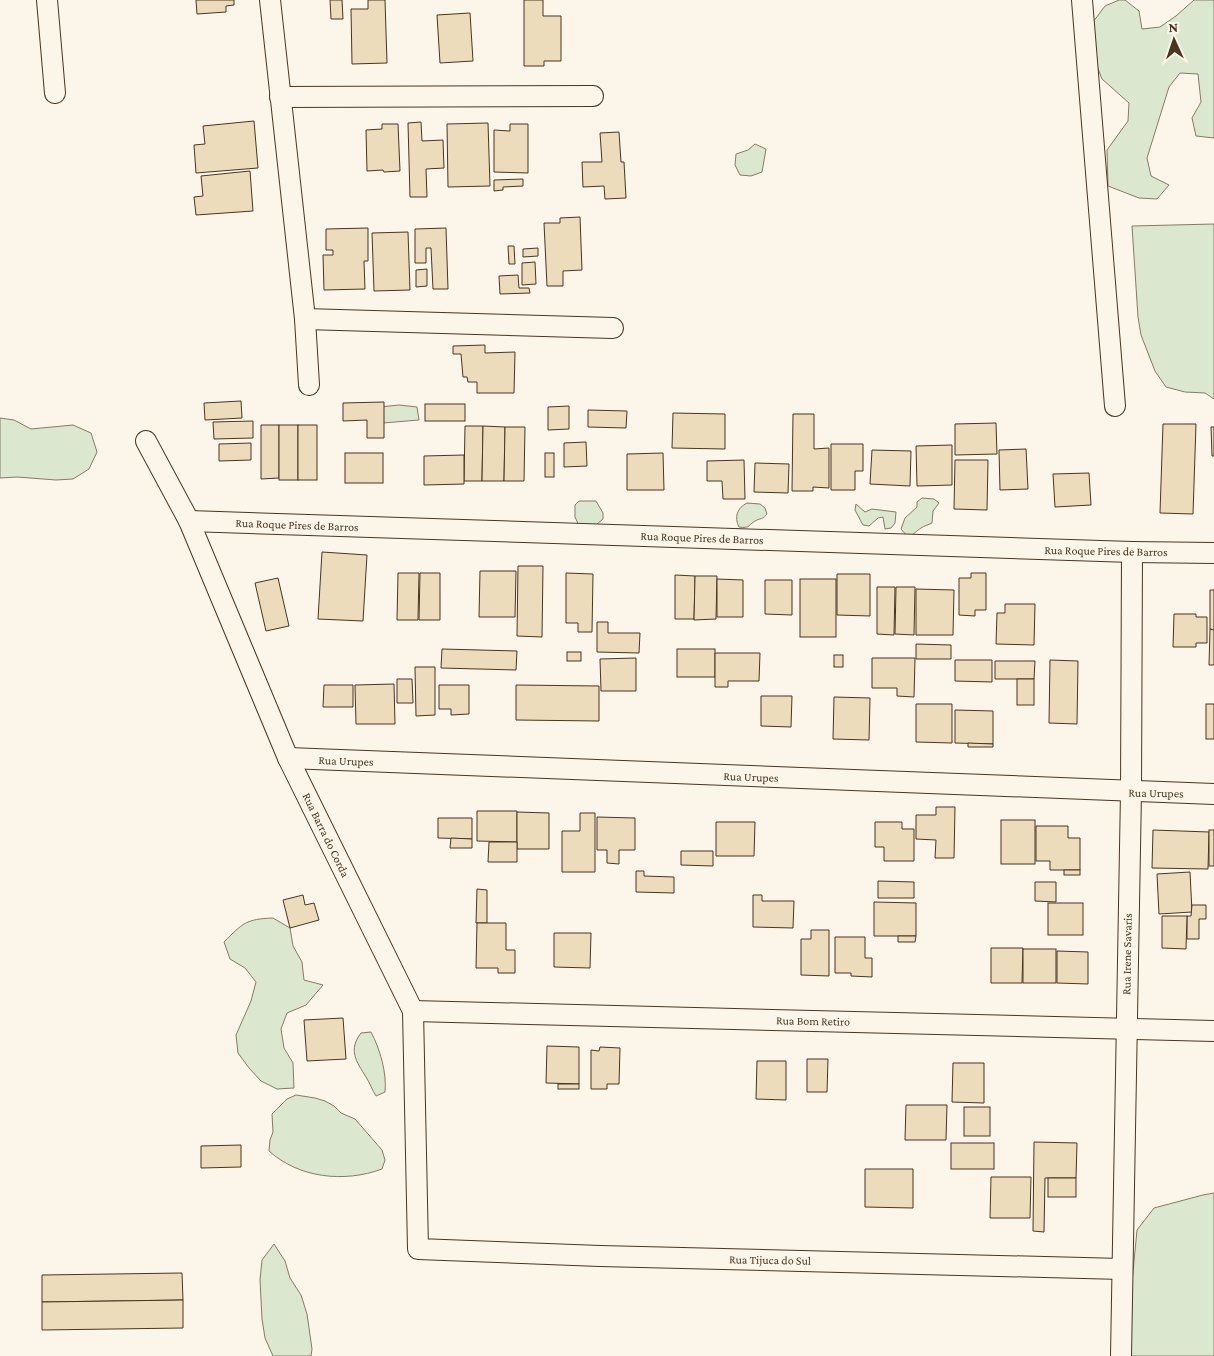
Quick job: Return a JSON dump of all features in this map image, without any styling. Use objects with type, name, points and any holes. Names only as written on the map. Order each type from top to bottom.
[{"type":"street","points":[[47,0],[55,93]]},
{"type":"street","points":[[270,0],[305,319],[309,385]]},
{"type":"street","points":[[1082,0],[1115,406]]},
{"type":"street","points":[[280,97],[593,96]]},
{"type":"street","points":[[305,319],[613,328]]},
{"type":"street","name":"Rua Barra do Corda","points":[[146,442],[189,521],[288,758],[413,1011],[418,1249]]},
{"type":"street","name":"Rua Roque Pires de Barros","points":[[189,521],[1132,552],[1214,553]]},
{"type":"street","name":"Rua Irene Savaris","points":[[1121,1356],[1131,792],[1132,552]]},
{"type":"street","name":"Rua Urupes","points":[[288,758],[1214,794]]},
{"type":"street","name":"Rua Bom Retiro","points":[[413,1011],[1214,1031]]},
{"type":"street","name":"Rua Tijuca do Sul","points":[[418,1249],[600,1256],[1122,1269]]},
{"type":"green space","points":[[1119,0],[1125,0],[1139,11],[1142,29],[1160,27],[1194,0],[1214,0],[1214,138],[1196,136],[1192,118],[1201,102],[1198,74],[1180,73],[1169,87],[1147,158],[1151,176],[1169,185],[1157,199],[1139,198],[1108,186],[1107,150],[1128,121],[1129,103],[1102,79],[1095,61],[1093,22],[1105,6]]},
{"type":"green space","points":[[755,144],[766,149],[762,172],[751,176],[740,175],[735,165],[736,154],[748,150]]},
{"type":"green space","points":[[1214,224],[1214,399],[1205,393],[1185,392],[1166,387],[1155,371],[1141,335],[1138,317],[1132,226]]},
{"type":"green space","points":[[399,405],[417,407],[419,420],[383,423],[380,407]]},
{"type":"green space","points":[[0,418],[14,420],[31,429],[73,425],[91,433],[97,452],[89,469],[73,479],[0,478]]},
{"type":"green space","points":[[922,498],[934,499],[939,503],[933,511],[932,523],[909,536],[901,529],[905,518],[917,507],[917,502]]},
{"type":"green space","points":[[579,501],[596,501],[603,513],[603,519],[590,530],[580,528],[575,517],[575,505]]},
{"type":"green space","points":[[747,503],[760,504],[765,508],[767,514],[748,527],[739,527],[737,513]]},
{"type":"green space","points":[[856,504],[865,512],[872,509],[896,512],[895,523],[891,528],[885,529],[883,517],[878,518],[869,526],[863,525],[855,510]]},
{"type":"green space","points":[[273,918],[290,928],[293,946],[302,962],[304,980],[323,985],[306,1005],[287,1013],[281,1029],[284,1048],[293,1063],[294,1088],[277,1089],[261,1081],[238,1053],[236,1035],[251,1001],[256,982],[245,968],[230,959],[224,942],[246,923]]},
{"type":"green space","points":[[371,1032],[380,1053],[385,1077],[385,1092],[376,1096],[359,1066],[354,1050],[361,1033]]},
{"type":"green space","points":[[296,1095],[325,1101],[341,1113],[355,1119],[382,1150],[385,1160],[382,1169],[353,1176],[337,1177],[322,1175],[294,1167],[269,1151],[273,1132],[272,1114],[287,1099]]},
{"type":"green space","points":[[1214,1193],[1214,1356],[1125,1356],[1137,1230],[1154,1208]]},
{"type":"green space","points":[[274,1244],[285,1261],[290,1278],[301,1295],[307,1314],[312,1349],[311,1356],[273,1356],[265,1338],[260,1280],[262,1260]]},
{"type":"building","points":[[196,0],[234,0],[234,5],[226,6],[226,12],[197,14]]},
{"type":"building","points":[[330,0],[342,0],[343,19],[331,19]]},
{"type":"building","points":[[368,0],[385,0],[387,63],[352,64],[351,9],[368,9]]},
{"type":"building","points":[[524,0],[543,0],[543,16],[561,16],[561,61],[544,61],[544,66],[524,66]]},
{"type":"building","points":[[470,13],[473,61],[440,63],[437,15]]},
{"type":"building","points":[[254,121],[258,168],[196,173],[194,145],[205,144],[203,126]]},
{"type":"building","points":[[421,122],[422,141],[443,140],[444,168],[426,169],[427,197],[410,197],[408,123]]},
{"type":"building","points":[[488,123],[490,186],[448,187],[447,124]]},
{"type":"building","points":[[382,124],[398,124],[400,171],[367,171],[366,130],[382,129]]},
{"type":"building","points":[[510,124],[528,124],[528,173],[494,172],[494,130],[510,131]]},
{"type":"building","points":[[619,132],[621,162],[624,162],[626,198],[605,199],[604,186],[583,187],[582,162],[602,162],[600,133]]},
{"type":"building","points":[[250,171],[253,211],[196,215],[194,197],[203,196],[201,176]]},
{"type":"building","points":[[523,179],[523,186],[503,187],[503,190],[494,191],[494,180]]},
{"type":"building","points":[[580,217],[582,270],[563,271],[563,286],[547,286],[544,223],[560,223],[560,218]]},
{"type":"building","points":[[368,228],[368,261],[364,261],[365,289],[324,290],[323,255],[333,255],[333,250],[326,250],[326,229]]},
{"type":"building","points":[[446,228],[448,289],[433,289],[431,248],[426,248],[426,263],[415,263],[415,229]]},
{"type":"building","points":[[408,232],[410,290],[374,291],[372,233]]},
{"type":"building","points":[[508,246],[514,246],[515,264],[509,264]]},
{"type":"building","points":[[538,248],[538,256],[523,257],[523,249]]},
{"type":"building","points":[[535,262],[536,284],[522,285],[522,263]]},
{"type":"building","points":[[427,269],[427,286],[416,287],[416,270]]},
{"type":"building","points":[[518,275],[519,288],[529,288],[530,293],[500,294],[499,276]]},
{"type":"building","points":[[485,345],[485,353],[515,352],[514,393],[477,393],[477,382],[468,382],[467,377],[463,377],[461,354],[453,354],[453,346]]},
{"type":"building","points":[[241,401],[242,418],[205,420],[204,403]]},
{"type":"building","points":[[384,402],[384,438],[367,438],[367,420],[343,421],[343,403]]},
{"type":"building","points":[[425,404],[465,404],[465,421],[425,421]]},
{"type":"building","points":[[569,406],[569,429],[548,430],[548,407]]},
{"type":"building","points":[[588,410],[627,411],[626,428],[588,427]]},
{"type":"building","points":[[673,413],[725,414],[725,449],[672,448]]},
{"type":"building","points":[[793,414],[814,414],[814,449],[829,448],[829,488],[813,487],[813,491],[792,491]]},
{"type":"building","points":[[253,421],[253,438],[214,439],[213,422]]},
{"type":"building","points":[[996,423],[997,454],[955,455],[955,424]]},
{"type":"building","points":[[1163,424],[1196,424],[1193,514],[1160,513]]},
{"type":"building","points":[[261,425],[279,425],[279,478],[261,479]]},
{"type":"building","points":[[279,425],[298,425],[298,480],[279,480]]},
{"type":"building","points":[[298,425],[317,425],[317,480],[298,480]]},
{"type":"building","points":[[465,426],[483,426],[482,481],[464,481]]},
{"type":"building","points":[[483,426],[505,427],[504,481],[482,481]]},
{"type":"building","points":[[505,427],[525,427],[524,481],[504,481]]},
{"type":"building","points":[[1211,427],[1214,427],[1214,456],[1212,456]]},
{"type":"building","points":[[586,442],[587,466],[564,467],[564,443]]},
{"type":"building","points":[[251,443],[251,460],[219,461],[219,444]]},
{"type":"building","points":[[831,444],[863,444],[863,471],[855,471],[855,490],[831,490]]},
{"type":"building","points":[[952,445],[952,485],[917,486],[916,446]]},
{"type":"building","points":[[1026,449],[1028,489],[1000,490],[999,450]]},
{"type":"building","points":[[872,450],[911,451],[910,486],[870,484]]},
{"type":"building","points":[[345,453],[383,453],[383,483],[345,483]]},
{"type":"building","points":[[545,453],[554,453],[554,477],[545,477]]},
{"type":"building","points":[[663,453],[664,490],[627,490],[627,454]]},
{"type":"building","points":[[464,455],[464,484],[424,485],[424,456]]},
{"type":"building","points":[[744,460],[745,499],[723,499],[722,481],[707,481],[707,461]]},
{"type":"building","points":[[955,460],[988,460],[987,510],[954,509]]},
{"type":"building","points":[[755,463],[789,464],[788,493],[754,492]]},
{"type":"building","points":[[1089,473],[1091,505],[1055,507],[1053,474]]},
{"type":"building","points":[[322,552],[367,555],[363,621],[318,619]]},
{"type":"building","points":[[518,566],[543,566],[542,637],[517,636]]},
{"type":"building","points":[[480,571],[516,571],[515,617],[479,617]]},
{"type":"building","points":[[398,573],[419,573],[418,620],[397,620]]},
{"type":"building","points":[[420,573],[440,573],[440,620],[419,620]]},
{"type":"building","points":[[566,573],[593,574],[592,632],[578,632],[578,623],[566,623]]},
{"type":"building","points":[[971,573],[986,573],[986,610],[975,610],[975,616],[959,615],[959,578],[971,578]]},
{"type":"building","points":[[837,574],[870,574],[870,616],[837,615]]},
{"type":"building","points":[[675,575],[695,576],[694,619],[675,619]]},
{"type":"building","points":[[695,576],[717,576],[716,619],[694,620]]},
{"type":"building","points":[[278,578],[289,626],[266,631],[255,583]]},
{"type":"building","points":[[717,579],[743,580],[743,617],[717,617]]},
{"type":"building","points":[[800,579],[836,579],[836,637],[800,637]]},
{"type":"building","points":[[765,580],[792,580],[792,615],[765,614]]},
{"type":"building","points":[[877,587],[895,587],[894,635],[877,634]]},
{"type":"building","points":[[896,587],[915,587],[914,635],[895,634]]},
{"type":"building","points":[[916,589],[954,590],[953,635],[916,635]]},
{"type":"building","points":[[1210,590],[1214,590],[1214,630],[1210,629]]},
{"type":"building","points":[[1005,604],[1035,604],[1034,645],[996,644],[997,613],[1005,613]]},
{"type":"building","points":[[1174,614],[1196,614],[1196,617],[1207,617],[1207,643],[1196,643],[1196,647],[1173,647]]},
{"type":"building","points":[[597,622],[608,622],[608,633],[640,633],[639,653],[597,652]]},
{"type":"building","points":[[1210,629],[1214,630],[1214,665],[1209,665]]},
{"type":"building","points":[[916,644],[951,645],[951,659],[916,659]]},
{"type":"building","points":[[442,649],[517,651],[516,670],[441,668]]},
{"type":"building","points":[[677,649],[715,649],[715,677],[677,677]]},
{"type":"building","points":[[567,652],[581,652],[581,661],[567,661]]},
{"type":"building","points":[[715,653],[760,653],[759,681],[728,681],[728,687],[715,687]]},
{"type":"building","points":[[834,655],[843,655],[843,667],[834,667]]},
{"type":"building","points":[[636,658],[636,691],[601,691],[600,659]]},
{"type":"building","points":[[872,658],[915,658],[914,697],[897,696],[897,688],[872,688]]},
{"type":"building","points":[[955,660],[992,660],[992,682],[955,681]]},
{"type":"building","points":[[1050,660],[1078,661],[1077,724],[1049,723]]},
{"type":"building","points":[[995,661],[1035,661],[1034,679],[995,679]]},
{"type":"building","points":[[415,667],[435,667],[435,715],[416,716]]},
{"type":"building","points":[[397,679],[412,679],[413,703],[397,703]]},
{"type":"building","points":[[1017,679],[1034,679],[1034,705],[1017,705]]},
{"type":"building","points":[[394,684],[395,724],[356,724],[355,685]]},
{"type":"building","points":[[324,685],[353,685],[353,707],[323,707]]},
{"type":"building","points":[[439,685],[469,685],[469,714],[451,715],[451,709],[439,709]]},
{"type":"building","points":[[516,685],[599,686],[599,721],[516,720]]},
{"type":"building","points":[[761,696],[792,696],[791,727],[761,726]]},
{"type":"building","points":[[834,697],[870,698],[869,740],[833,739]]},
{"type":"building","points":[[916,704],[952,704],[952,743],[916,742]]},
{"type":"building","points":[[1206,704],[1214,704],[1214,739],[1206,739]]},
{"type":"building","points":[[955,710],[993,711],[993,744],[955,743]]},
{"type":"building","points":[[968,743],[993,744],[993,747],[968,747]]},
{"type":"building","points":[[936,807],[955,807],[954,858],[935,858],[936,840],[916,839],[916,815],[936,815]]},
{"type":"building","points":[[477,811],[517,811],[517,842],[477,841]]},
{"type":"building","points":[[517,812],[549,813],[549,849],[517,849]]},
{"type":"building","points":[[580,813],[595,813],[595,872],[562,872],[562,831],[580,831]]},
{"type":"building","points":[[597,817],[635,818],[635,850],[619,850],[619,864],[607,863],[607,850],[597,850]]},
{"type":"building","points":[[438,818],[472,818],[472,839],[438,838]]},
{"type":"building","points":[[1001,820],[1035,820],[1035,864],[1001,864]]},
{"type":"building","points":[[716,822],[755,822],[754,856],[716,856]]},
{"type":"building","points":[[875,822],[902,822],[902,829],[914,829],[914,861],[884,861],[884,847],[875,847]]},
{"type":"building","points":[[1036,826],[1068,826],[1068,838],[1080,838],[1080,870],[1050,870],[1050,861],[1036,861]]},
{"type":"building","points":[[1153,830],[1209,832],[1208,869],[1152,868]]},
{"type":"building","points":[[1209,830],[1214,830],[1214,866],[1209,866]]},
{"type":"building","points":[[451,838],[472,839],[472,848],[450,848]]},
{"type":"building","points":[[489,842],[517,842],[517,862],[488,862]]},
{"type":"building","points":[[681,851],[713,851],[713,866],[681,865]]},
{"type":"building","points":[[1064,870],[1080,870],[1080,875],[1064,875]]},
{"type":"building","points":[[636,871],[644,871],[644,876],[674,877],[674,893],[636,892]]},
{"type":"building","points":[[1190,872],[1192,912],[1159,914],[1157,874]]},
{"type":"building","points":[[878,881],[914,882],[914,898],[878,898]]},
{"type":"building","points":[[1035,882],[1056,882],[1056,902],[1035,901]]},
{"type":"building","points":[[477,889],[487,890],[487,923],[476,923]]},
{"type":"building","points":[[303,895],[305,905],[314,903],[319,920],[290,928],[283,900]]},
{"type":"building","points":[[753,895],[762,895],[762,901],[794,901],[793,928],[753,927]]},
{"type":"building","points":[[874,902],[916,903],[916,936],[874,936]]},
{"type":"building","points":[[1048,903],[1083,903],[1083,935],[1048,935]]},
{"type":"building","points":[[1192,905],[1206,905],[1206,919],[1199,919],[1199,939],[1187,939],[1187,916],[1191,916]]},
{"type":"building","points":[[1162,916],[1187,916],[1186,949],[1162,948]]},
{"type":"building","points":[[477,923],[506,923],[506,950],[515,950],[515,973],[498,973],[498,968],[476,968]]},
{"type":"building","points":[[811,930],[829,930],[829,976],[801,975],[801,939],[811,939]]},
{"type":"building","points":[[554,933],[591,933],[590,968],[554,967]]},
{"type":"building","points":[[898,936],[916,936],[915,942],[898,942]]},
{"type":"building","points":[[835,937],[865,937],[865,958],[872,958],[872,977],[851,976],[851,973],[835,973]]},
{"type":"building","points":[[991,948],[1023,948],[1022,983],[991,983]]},
{"type":"building","points":[[1023,949],[1056,949],[1056,983],[1023,983]]},
{"type":"building","points":[[1057,951],[1088,952],[1088,984],[1057,983]]},
{"type":"building","points":[[343,1018],[346,1059],[307,1061],[304,1020]]},
{"type":"building","points":[[547,1046],[579,1047],[579,1084],[546,1083]]},
{"type":"building","points":[[600,1047],[620,1048],[619,1084],[607,1084],[607,1089],[591,1089],[591,1050],[599,1051]]},
{"type":"building","points":[[807,1059],[828,1059],[827,1092],[807,1092]]},
{"type":"building","points":[[757,1061],[786,1061],[786,1100],[756,1099]]},
{"type":"building","points":[[953,1063],[984,1063],[984,1103],[952,1102]]},
{"type":"building","points":[[558,1084],[579,1084],[579,1089],[558,1089]]},
{"type":"building","points":[[906,1105],[947,1105],[946,1140],[905,1140]]},
{"type":"building","points":[[964,1107],[990,1107],[990,1136],[964,1136]]},
{"type":"building","points":[[1034,1142],[1077,1143],[1076,1178],[1045,1178],[1044,1232],[1033,1231]]},
{"type":"building","points":[[951,1143],[994,1143],[994,1169],[951,1169]]},
{"type":"building","points":[[241,1145],[241,1167],[201,1168],[201,1146]]},
{"type":"building","points":[[865,1169],[913,1169],[913,1208],[865,1207]]},
{"type":"building","points":[[991,1177],[1031,1177],[1030,1218],[990,1218]]},
{"type":"building","points":[[1048,1178],[1076,1178],[1076,1197],[1048,1197]]},
{"type":"building","points":[[182,1273],[183,1300],[42,1302],[42,1275]]},
{"type":"building","points":[[183,1300],[183,1328],[42,1330],[42,1302]]}]
